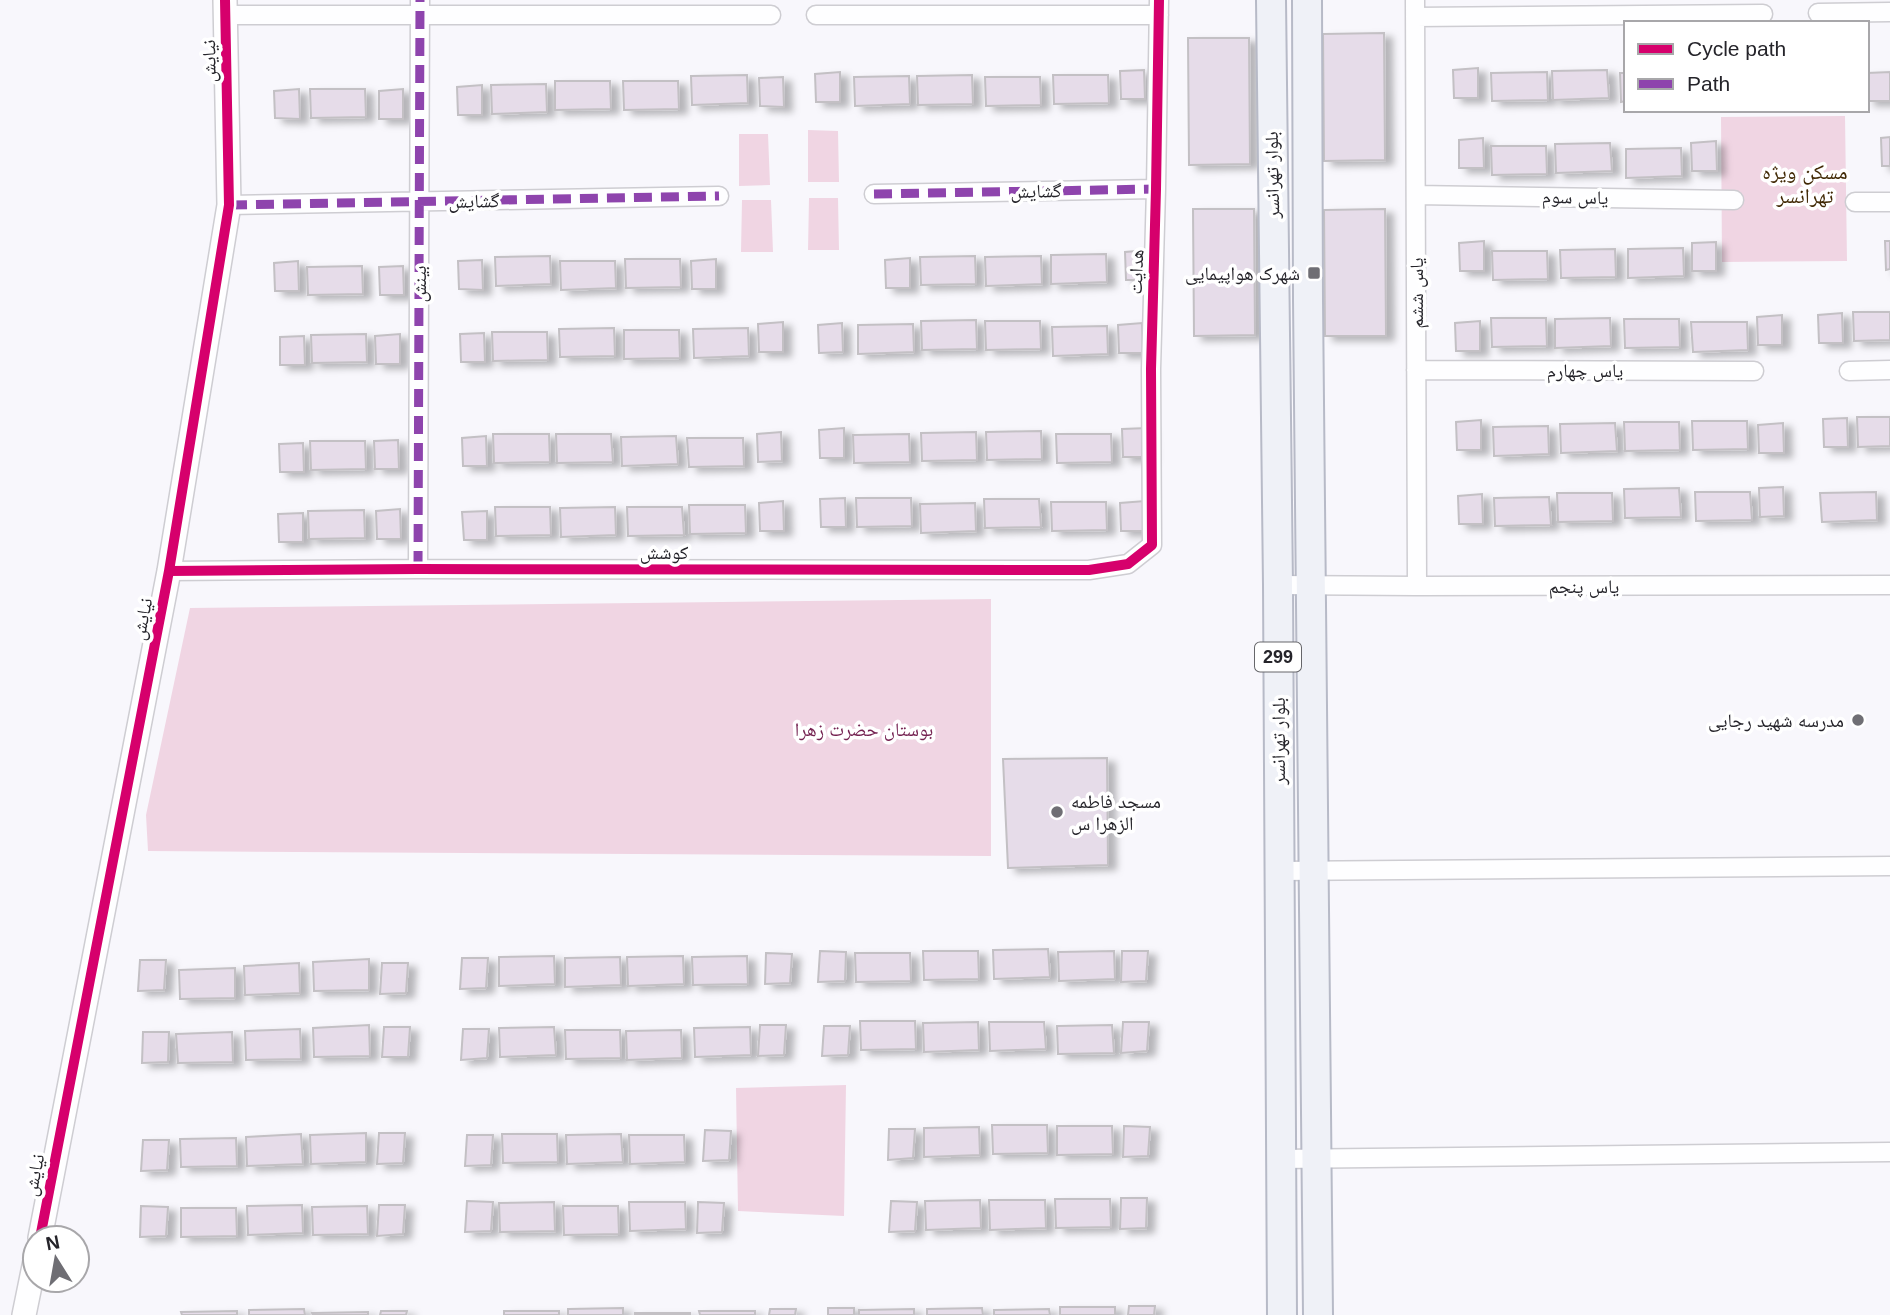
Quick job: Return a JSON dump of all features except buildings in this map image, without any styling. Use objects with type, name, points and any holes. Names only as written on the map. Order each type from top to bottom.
[{"type":"main road","name":"بلوار تهرانسر","points":[[1271,0],[1278,585],[1282,1315]]},
{"type":"main road","name":"بلوار تهرانسر","points":[[1307,0],[1318,1315]]},
{"type":"street","points":[[225,8],[420,8],[771,15]]},
{"type":"street","name":"نیایش","points":[[43,1224],[169,570],[229,205],[225,8]]},
{"type":"street","name":"بینش","points":[[418,569],[420,8]]},
{"type":"street","points":[[816,15],[1159,8]]},
{"type":"street","name":"هدایت","points":[[1152,545],[1151,369],[1159,8]]},
{"type":"street","points":[[1415,8],[1763,14]]},
{"type":"street","name":"یاس ششم","points":[[1415,8],[1417,586]]},
{"type":"street","points":[[1818,13],[1890,12]]},
{"type":"street","name":"گشایش","points":[[874,194],[1156,189]]},
{"type":"street","name":"یاس سوم","points":[[1416,195],[1734,200]]},
{"type":"street","name":"گشایش","points":[[229,205],[719,197]]},
{"type":"street","points":[[1855,202],[1890,202]]},
{"type":"street","name":"یاس چهارم","points":[[1416,370],[1755,371]]},
{"type":"street","points":[[1849,371],[1890,370]]},
{"type":"street","name":"کوشش","points":[[169,570],[1089,570],[1128,564],[1152,545]]},
{"type":"street","name":"یاس پنجم","points":[[1278,585],[1890,585]]},
{"type":"street","points":[[1279,871],[1890,866]]},
{"type":"street","points":[[1280,1159],[1890,1152]]},
{"type":"street","points":[[24,1315],[28,1294]]},
{"type":"green space","points":[[1845,116],[1847,261],[1722,262],[1721,117]]},
{"type":"green space","points":[[808,130],[838,131],[839,182],[808,182]]},
{"type":"green space","points":[[739,134],[768,134],[770,185],[739,186]]},
{"type":"green space","points":[[809,198],[838,198],[839,250],[808,250]]},
{"type":"green space","points":[[742,200],[771,200],[773,252],[741,252]]},
{"type":"green space","name":"بوستان حضرت زهرا","points":[[991,599],[991,856],[148,851],[146,815],[190,608]]},
{"type":"green space","points":[[846,1085],[844,1216],[738,1211],[736,1088]]},
{"type":"marked path","points":[[418,569],[420,0]]},
{"type":"marked path","points":[[874,194],[1156,189]]},
{"type":"marked path","points":[[229,205],[719,196]]},
{"type":"cycle path","points":[[43,1224],[169,571],[229,205],[225,0]]},
{"type":"cycle path","points":[[169,571],[1089,570],[1128,564],[1152,545],[1151,369],[1159,0]]},
{"type":"place","name":"شهرک هواپیمایی","points":[[1314,273]]},
{"type":"place","name":"مدرسه شهید رجایی","points":[[1858,720]]},
{"type":"place","name":"مسجد فاطمه الزهرا س","points":[[1057,812]]},
{"type":"district","name":"مسکن ویژه تهرانسر","points":[[1805,183]]}]
